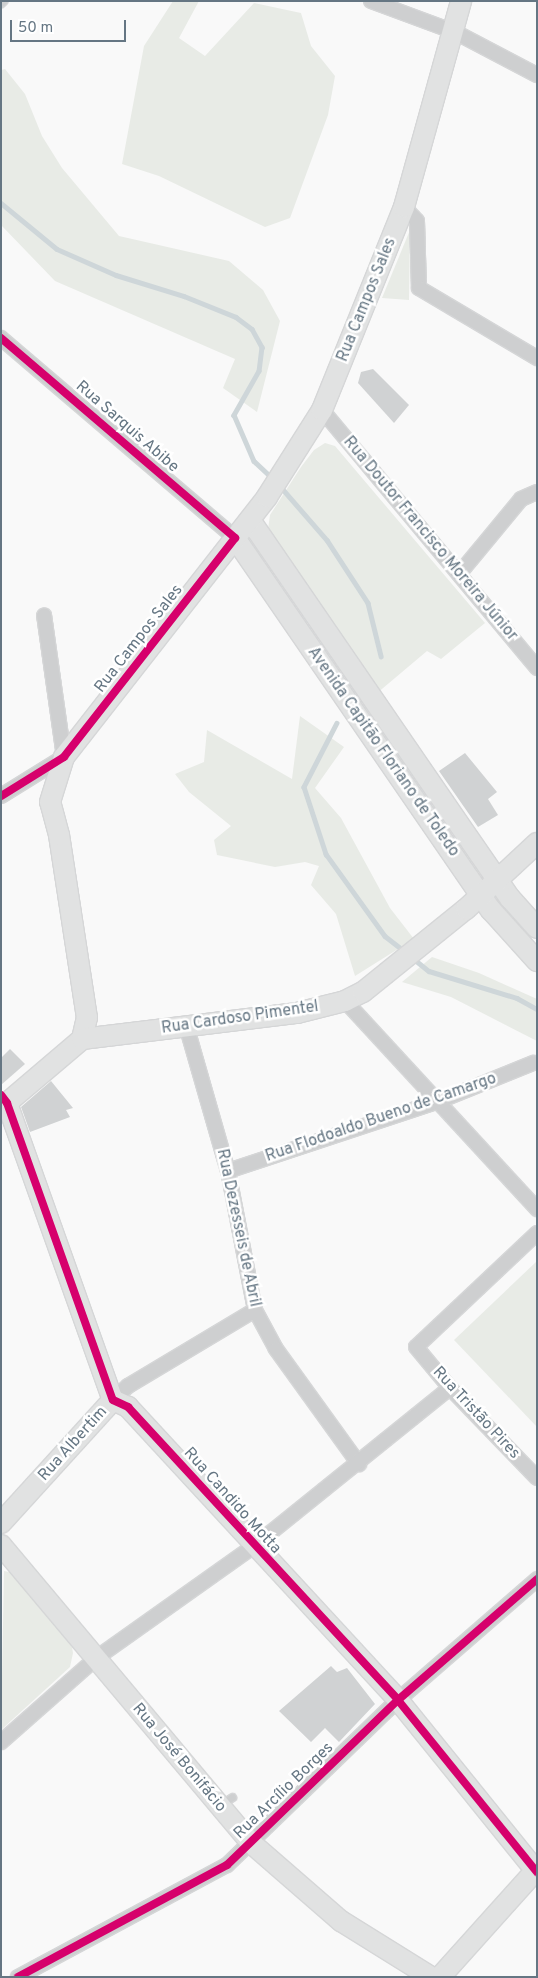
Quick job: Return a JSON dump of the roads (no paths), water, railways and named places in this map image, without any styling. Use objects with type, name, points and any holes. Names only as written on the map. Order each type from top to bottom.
[{"type":"street","points":[[371,1],[455,32],[537,75]]},
{"type":"street","name":"Rua Campos Sales","points":[[64,757],[267,498],[294,458],[322,410],[404,207],[455,32],[462,1]]},
{"type":"street","points":[[404,207],[416,221],[419,288],[537,358]]},
{"type":"street","name":"Rua Sarquis Abibe","points":[[1,338],[235,538]]},
{"type":"street","name":"Rua Doutor Francisco Moreira Júnior","points":[[322,410],[537,668]]},
{"type":"street","points":[[459,574],[521,499],[537,492]]},
{"type":"street","name":"Avenida Capitão Floriano de Toledo","points":[[250,520],[496,878],[537,928]]},
{"type":"street","name":"Avenida Capitão Floriano de Toledo","points":[[235,538],[506,930],[537,961]]},
{"type":"street","points":[[44,616],[64,757],[50,802],[59,835],[87,1018],[82,1039],[3,1102],[113,1400]]},
{"type":"street","points":[[1,796],[64,757]]},
{"type":"street","points":[[397,773],[416,763]]},
{"type":"street","name":"Rua Cardoso Pimentel","points":[[82,1039],[297,1013],[345,1001],[393,970],[420,949],[482,895],[496,878],[537,843]]},
{"type":"street","points":[[345,1001],[537,1209]]},
{"type":"street","name":"Rua Dezesseis de Abril","points":[[186,1025],[228,1171],[255,1310],[276,1349],[359,1464]]},
{"type":"street","name":"Rua Flodoaldo Bueno de Camargo","points":[[228,1171],[437,1102],[533,1063]]},
{"type":"street","name":"Rua Tristão Pires","points":[[537,1233],[416,1347],[450,1388],[537,1478]]},
{"type":"street","name":"Rua Albertim","points":[[1,1523],[128,1386],[255,1310]]},
{"type":"street","points":[[1,1742],[95,1659],[254,1546],[359,1464],[450,1388]]},
{"type":"street","name":"Rua Candido Motta","points":[[113,1400],[128,1407],[254,1546],[398,1700],[536,1872]]},
{"type":"street","name":"Rua José Bonifácio","points":[[1,1545],[95,1659],[225,1801],[250,1842],[341,1921],[431,1977]]},
{"type":"street","name":"Rua Arcílio Borges","points":[[18,1977],[227,1865],[398,1700],[537,1579]]},
{"type":"street","points":[[440,1977],[536,1872]]},
{"type":"waterway","points":[[1,203],[57,249],[116,275],[184,296],[236,317],[252,329],[262,347],[259,371],[234,415],[254,461],[273,479]]},
{"type":"waterway","points":[[280,486],[327,540],[368,603],[381,656]]},
{"type":"waterway","points":[[337,723],[304,787],[326,854],[385,936],[404,951]]},
{"type":"waterway","points":[[414,959],[429,971],[517,998],[537,1009]]}]
